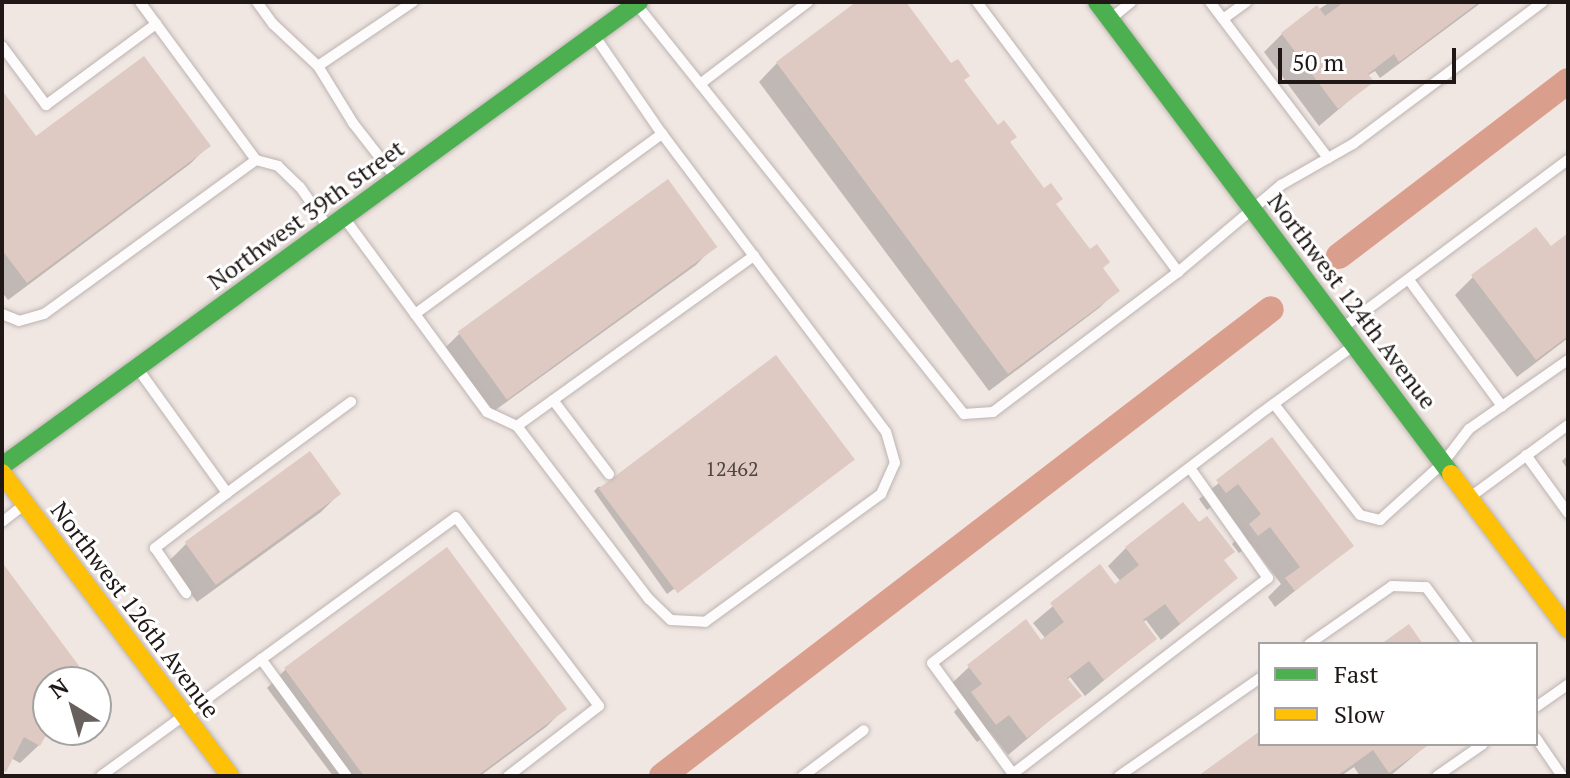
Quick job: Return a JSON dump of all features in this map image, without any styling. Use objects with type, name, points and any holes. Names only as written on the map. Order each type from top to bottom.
[{"type":"street","name":"Northwest 124th Avenue","points":[[1097,2],[1568,629]]},
{"type":"street","name":"Northwest 39th Street","points":[[2,466],[638,3]]},
{"type":"street","name":"Northwest 126th Avenue","points":[[2,473],[230,776]]},
{"type":"lane","points":[[140,2],[256,160],[278,166],[289,176],[329,228]]},
{"type":"lane","points":[[257,2],[273,24],[318,66],[353,123],[396,179]]},
{"type":"lane","points":[[318,66],[413,2]]},
{"type":"lane","points":[[700,84],[808,2]]},
{"type":"lane","points":[[977,2],[1178,272]]},
{"type":"lane","points":[[1110,19],[1131,2]]},
{"type":"lane","points":[[1210,2],[1328,158]]},
{"type":"lane","points":[[1223,19],[1246,2]]},
{"type":"lane","points":[[638,3],[964,414],[993,412],[1178,272],[1298,173],[1353,144],[1543,2]]},
{"type":"lane","points":[[2,46],[46,105],[156,24]]},
{"type":"lane","points":[[344,217],[487,412],[517,426],[649,599],[671,620],[705,622],[881,494],[895,463],[886,432],[662,134],[594,35]]},
{"type":"lane","points":[[415,314],[662,134]]},
{"type":"lane","points":[[2,314],[19,321],[44,314],[256,160]]},
{"type":"lane","points":[[1342,329],[1568,160]]},
{"type":"lane","points":[[517,426],[754,256]]},
{"type":"lane","points":[[1409,280],[1502,406]]},
{"type":"lane","points":[[1190,468],[1268,578],[1013,774],[932,663],[1274,404],[1354,345]]},
{"type":"lane","points":[[1274,404],[1360,515],[1380,520],[1443,463],[1469,429],[1568,360]]},
{"type":"lane","points":[[137,368],[227,493]]},
{"type":"lane","points":[[553,400],[609,474]]},
{"type":"lane","points":[[186,593],[155,548],[351,402]]},
{"type":"lane","points":[[1469,498],[1568,425]]},
{"type":"lane","points":[[1526,455],[1568,513]]},
{"type":"lane","points":[[2,522],[25,504]]},
{"type":"lane","points":[[101,776],[183,713],[456,517],[599,706],[508,776]]},
{"type":"lane","points":[[1312,642],[1392,586],[1426,587],[1467,642]]},
{"type":"lane","points":[[261,659],[347,776]]},
{"type":"lane","points":[[1119,776],[1258,679]]},
{"type":"lane","points":[[1538,706],[1568,685]]},
{"type":"lane","points":[[803,776],[864,730]]},
{"type":"lane","points":[[1538,741],[1562,776]]},
{"type":"lane","points":[[1437,776],[1480,746]]},
{"type":"building","points":[[856,2],[906,2],[951,63],[958,59],[970,76],[964,80],[998,125],[1004,120],[1017,137],[1010,142],[1044,188],[1051,183],[1063,199],[1056,204],[1090,249],[1097,244],[1110,262],[1103,268],[1120,291],[1008,374],[776,62]]},
{"type":"building","points":[[1344,2],[1479,2],[1399,62],[1394,54],[1368,74],[1374,82],[1338,109],[1281,33],[1317,5],[1325,16]]},
{"type":"building","points":[[144,56],[211,146],[27,283],[2,250],[2,90],[36,136]]},
{"type":"building","points":[[668,179],[717,247],[507,400],[458,332]]},
{"type":"building","points":[[1536,227],[1551,246],[1568,233],[1568,336],[1536,360],[1471,275]]},
{"type":"building","points":[[776,355],[855,460],[678,593],[599,489]]},
{"type":"building","points":[[1272,437],[1354,546],[1295,591],[1285,578],[1300,567],[1270,527],[1258,536],[1249,524],[1261,514],[1238,484],[1226,493],[1216,480]]},
{"type":"building","points":[[310,451],[341,494],[216,585],[185,542]]},
{"type":"building","points":[[1183,502],[1199,522],[1207,516],[1235,552],[1224,560],[1238,578],[1180,624],[1165,604],[1143,620],[1157,639],[1104,680],[1089,661],[1067,678],[1082,696],[1027,738],[1009,715],[996,725],[971,692],[982,684],[967,665],[1026,619],[1041,640],[1064,622],[1050,603],[1100,564],[1115,584],[1139,565],[1125,547]]},
{"type":"building","points":[[447,547],[567,709],[477,776],[364,776],[284,668]]},
{"type":"building","points":[[4,565],[79,666],[32,666],[32,742],[24,737],[6,772],[2,770]]},
{"type":"building","points":[[1409,624],[1422,642],[1384,642]]},
{"type":"building","points":[[1258,732],[1258,746],[1427,746],[1389,773],[1373,750],[1337,776],[1198,776]]},
{"type":"waterway","points":[[1339,256],[1568,81]]},
{"type":"waterway","points":[[662,776],[1271,309]]},
{"type":"traffic: fast","points":[[2,466],[639,2]]},
{"type":"traffic: fast","points":[[1097,2],[1451,474]]},
{"type":"traffic: slow","points":[[2,473],[230,776]]},
{"type":"traffic: slow","points":[[1451,474],[1568,629]]}]
